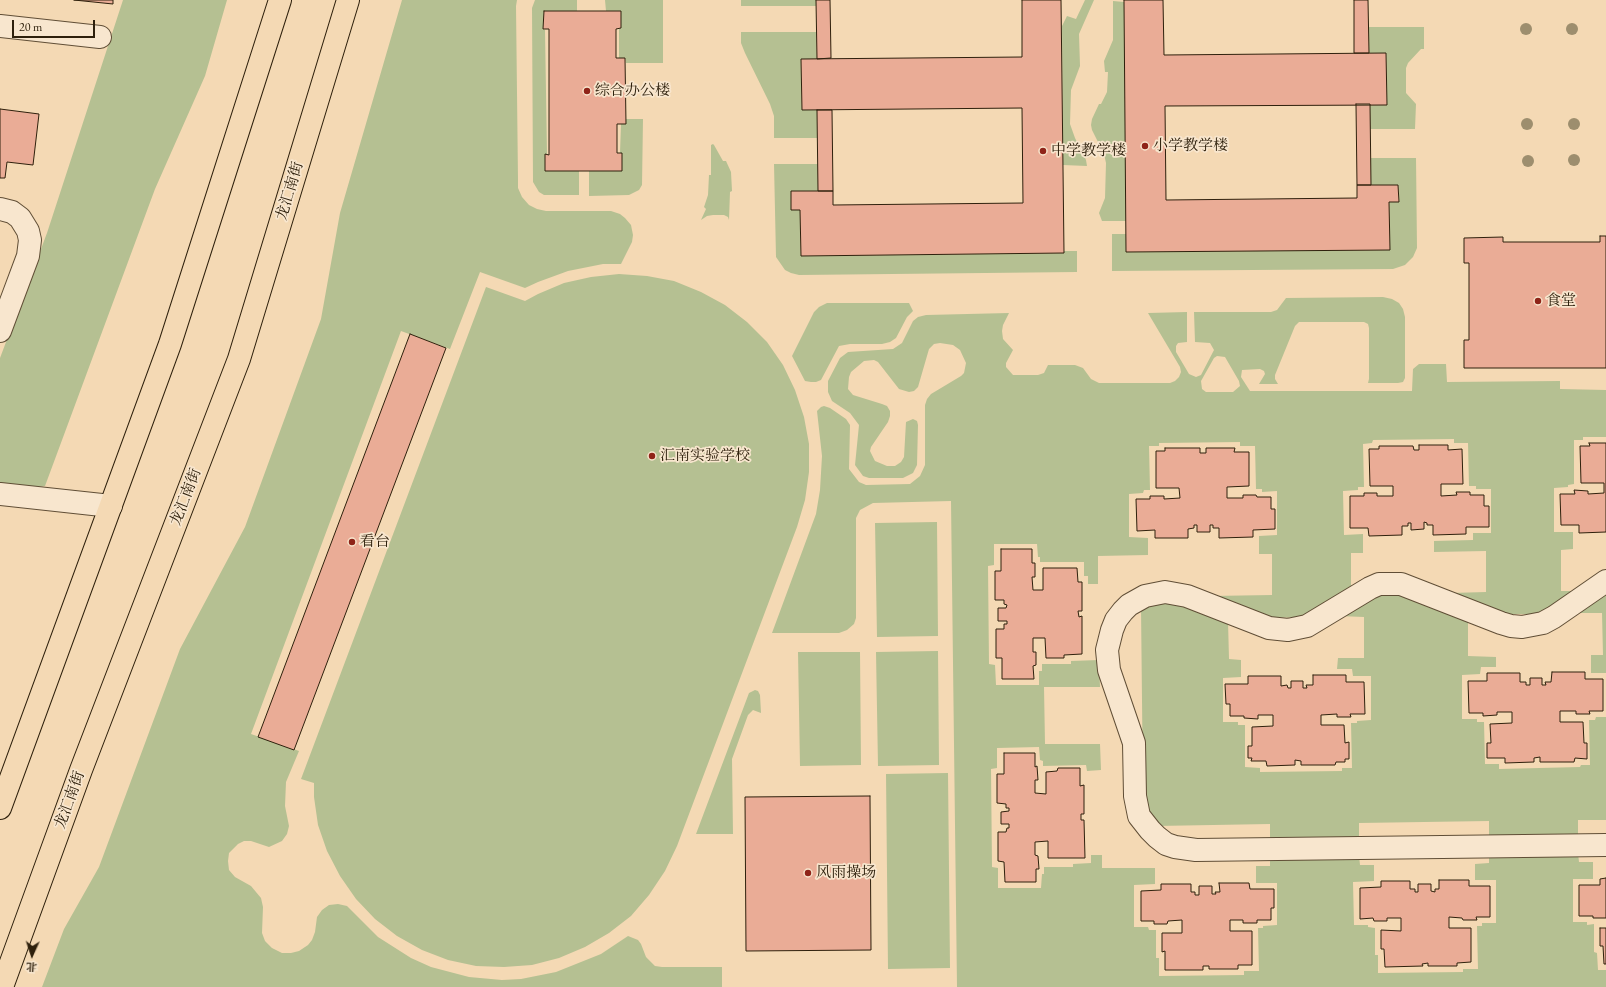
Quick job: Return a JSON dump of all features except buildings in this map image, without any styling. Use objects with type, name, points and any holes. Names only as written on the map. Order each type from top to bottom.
[{"type":"main road","points":[[0,808],[170,344],[280,0]]},
{"type":"main road","name":"龙汇南街","points":[[2,987],[81,770],[239,358],[348,0]]},
{"type":"lane","points":[[0,26],[100,37]]},
{"type":"lane","points":[[0,209],[12,212],[20,218],[28,231],[30,240],[28,256],[0,331]]},
{"type":"lane","points":[[0,494],[111,506]]},
{"type":"lane","points":[[1606,581],[1554,617],[1538,624],[1522,627],[1501,623],[1401,584],[1379,584],[1307,626],[1288,630],[1269,628],[1187,596],[1165,592],[1145,596],[1129,605],[1116,620],[1107,650],[1109,670],[1134,743],[1135,796],[1140,816],[1157,837],[1166,844],[1175,848],[1196,850],[1606,845]]},
{"type":"green space","points":[[123,0],[227,0],[205,76],[155,189],[45,486],[32,488],[0,484],[0,358],[47,233]]},
{"type":"green space","points":[[402,0],[517,0],[518,188],[522,197],[529,205],[546,211],[611,211],[620,214],[631,225],[633,235],[632,242],[621,264],[603,264],[568,271],[525,288],[480,272],[450,349],[401,331],[251,734],[299,751],[286,782],[285,806],[289,826],[287,834],[282,841],[269,847],[251,841],[244,841],[238,844],[229,853],[229,870],[235,877],[251,886],[261,898],[263,907],[262,933],[265,941],[272,948],[282,953],[299,951],[308,945],[315,932],[317,917],[322,910],[329,905],[338,904],[347,906],[378,937],[411,958],[431,967],[469,977],[502,980],[521,979],[556,972],[601,954],[628,936],[638,940],[646,957],[655,966],[722,967],[722,987],[42,987],[64,929],[99,867],[180,649],[245,527],[321,319],[340,213]]},
{"type":"green space","points":[[535,0],[577,0],[577,12],[544,12],[543,29],[545,30],[547,154],[545,155],[545,171],[579,171],[579,195],[544,195],[539,192],[533,182],[532,8]]},
{"type":"green space","points":[[605,0],[663,0],[663,63],[626,63],[625,58],[619,58],[619,29],[621,28],[621,12],[606,11]]},
{"type":"green space","points":[[741,0],[816,0],[816,6],[741,6]]},
{"type":"green space","points":[[1085,0],[1094,0],[1079,34],[1080,66],[1071,90],[1070,124],[1086,160],[1087,166],[1063,165],[1062,26],[1067,16],[1076,19]]},
{"type":"green space","points":[[1113,1],[1124,2],[1126,221],[1102,221],[1099,213],[1105,198],[1106,163],[1104,154],[1091,125],[1092,119],[1099,104],[1101,104],[1107,92],[1108,72],[1105,72],[1104,61],[1113,40]]},
{"type":"green space","points":[[1368,27],[1424,27],[1424,49],[1421,49],[1408,63],[1406,68],[1406,93],[1416,104],[1415,129],[1370,129],[1370,104],[1387,104],[1386,53],[1369,53]]},
{"type":"green space","points":[[741,32],[816,32],[817,59],[801,59],[802,110],[817,110],[817,138],[774,138],[774,116],[770,104],[741,43]]},
{"type":"green space","points":[[625,119],[643,119],[642,185],[639,190],[629,195],[589,196],[589,171],[622,171],[622,153],[620,153],[621,124]]},
{"type":"green space","points":[[713,144],[723,161],[726,161],[731,172],[732,191],[730,192],[729,220],[728,217],[724,215],[713,215],[707,216],[701,220],[706,209],[704,207],[708,195],[709,175],[711,175],[711,145]]},
{"type":"green space","points":[[1371,158],[1416,158],[1417,248],[1413,257],[1405,265],[1393,269],[1112,271],[1112,234],[1126,234],[1126,252],[1390,250],[1389,202],[1399,202],[1398,185],[1371,185]]},
{"type":"green space","points":[[774,164],[818,164],[818,191],[791,191],[800,210],[801,256],[1064,253],[1064,251],[1077,251],[1077,272],[799,275],[791,273],[785,270],[776,257]]},
{"type":"green space","points":[[619,274],[647,276],[674,281],[701,292],[725,305],[747,322],[767,342],[783,365],[795,390],[804,417],[809,444],[809,472],[805,500],[797,527],[677,846],[665,871],[649,895],[631,916],[609,933],[585,947],[559,958],[532,965],[504,967],[476,966],[448,960],[422,950],[397,936],[375,919],[356,899],[340,876],[327,851],[318,825],[314,797],[314,783],[301,779],[486,287],[525,301],[564,283],[591,277]]},
{"type":"green space","points":[[1383,297],[1392,299],[1399,303],[1403,309],[1405,317],[1405,378],[1403,382],[1398,383],[1368,383],[1368,324],[1364,322],[1299,322],[1295,326],[1275,375],[1275,379],[1278,384],[1259,384],[1265,374],[1264,371],[1260,369],[1242,370],[1241,377],[1250,391],[1412,391],[1413,369],[1419,364],[1446,364],[1447,382],[1560,381],[1560,389],[1606,390],[1606,437],[1583,437],[1583,440],[1574,440],[1574,484],[1568,485],[1568,487],[1554,488],[1554,532],[1573,532],[1573,549],[1561,550],[1561,591],[1576,591],[1540,614],[1504,614],[1451,593],[1486,592],[1486,551],[1434,552],[1434,541],[1473,540],[1473,533],[1491,533],[1491,489],[1476,489],[1476,486],[1469,486],[1468,443],[1454,443],[1454,439],[1373,440],[1372,443],[1363,444],[1364,487],[1358,487],[1358,490],[1343,491],[1344,535],[1363,534],[1363,553],[1351,553],[1351,588],[1307,617],[1265,618],[1211,596],[1272,595],[1272,554],[1259,554],[1259,536],[1277,535],[1277,491],[1262,492],[1262,489],[1256,489],[1255,446],[1240,446],[1240,442],[1159,443],[1159,446],[1149,446],[1150,490],[1144,490],[1143,493],[1129,494],[1129,537],[1148,538],[1148,555],[1098,556],[1098,584],[1088,584],[1088,576],[1084,576],[1084,562],[1040,562],[1037,544],[994,544],[994,565],[988,566],[989,664],[995,665],[996,685],[1039,685],[1039,671],[1042,671],[1042,664],[1071,664],[1071,661],[1099,660],[1100,687],[1044,687],[1045,744],[1100,744],[1101,770],[1087,771],[1086,765],[1043,766],[1043,761],[1040,760],[1039,747],[997,748],[997,768],[991,769],[992,867],[998,868],[998,888],[1041,888],[1044,867],[1073,867],[1073,864],[1091,863],[1091,855],[1102,855],[1102,868],[1155,868],[1155,884],[1134,885],[1134,927],[1148,927],[1149,930],[1156,930],[1156,958],[1159,958],[1159,976],[1244,975],[1244,971],[1259,971],[1258,928],[1277,925],[1277,883],[1256,883],[1256,866],[1270,866],[1270,857],[1359,856],[1360,865],[1374,865],[1374,881],[1353,882],[1354,925],[1368,925],[1368,927],[1375,928],[1375,955],[1378,955],[1378,973],[1463,972],[1463,969],[1478,969],[1477,926],[1482,926],[1482,923],[1496,923],[1496,880],[1475,880],[1475,864],[1489,863],[1489,855],[1578,853],[1579,862],[1593,862],[1593,879],[1573,879],[1573,922],[1587,922],[1587,925],[1594,924],[1594,952],[1597,953],[1598,970],[1606,970],[1606,987],[957,987],[951,501],[873,503],[860,510],[856,518],[856,618],[854,624],[847,630],[839,633],[772,633],[816,514],[820,490],[822,456],[817,411],[824,406],[830,408],[846,419],[850,425],[849,469],[859,482],[866,485],[910,484],[920,476],[925,465],[925,405],[927,399],[931,394],[961,376],[964,373],[966,363],[960,350],[953,345],[940,343],[934,344],[929,349],[918,387],[914,391],[909,392],[899,389],[878,362],[874,360],[864,361],[851,372],[848,389],[853,395],[887,406],[890,411],[888,422],[871,447],[870,451],[875,461],[887,466],[895,466],[901,462],[904,457],[906,422],[913,419],[917,421],[917,465],[913,473],[903,478],[869,478],[863,476],[855,465],[859,425],[850,413],[832,401],[828,392],[828,381],[840,358],[848,352],[893,349],[902,343],[913,321],[918,317],[926,315],[1009,313],[1003,325],[1002,331],[1003,339],[1013,350],[1006,363],[1006,367],[1013,375],[1038,375],[1044,373],[1048,365],[1075,365],[1083,368],[1091,379],[1099,383],[1170,383],[1179,377],[1181,372],[1180,367],[1148,313],[1187,312],[1187,342],[1178,343],[1176,346],[1176,352],[1189,374],[1196,377],[1201,375],[1214,350],[1210,343],[1195,342],[1194,312],[1271,312],[1277,310],[1286,298]],"holes":[[[1217,356],[1225,357],[1239,381],[1240,386],[1233,392],[1206,392],[1202,389],[1201,381],[1214,358]]]},
{"type":"green space","points":[[827,303],[909,303],[913,311],[907,317],[896,338],[890,342],[882,344],[850,344],[839,346],[821,380],[816,382],[805,381],[792,356],[814,312],[819,307]]},
{"type":"green space","points":[[937,522],[938,636],[877,637],[875,523]]},
{"type":"green space","points":[[1606,591],[1606,673],[1591,673],[1591,655],[1603,655],[1602,613],[1574,613]]},
{"type":"green space","points":[[1375,594],[1406,594],[1468,618],[1468,656],[1496,657],[1496,667],[1481,667],[1480,674],[1462,675],[1462,719],[1477,719],[1477,722],[1484,722],[1485,764],[1499,764],[1499,769],[1580,767],[1581,765],[1590,765],[1589,720],[1595,720],[1596,717],[1606,717],[1606,820],[1578,820],[1578,837],[1489,838],[1489,821],[1359,823],[1359,840],[1270,841],[1270,824],[1156,826],[1147,812],[1143,793],[1141,607],[1167,600],[1228,621],[1229,659],[1241,660],[1241,677],[1223,678],[1223,722],[1238,722],[1238,725],[1245,725],[1245,767],[1260,768],[1260,772],[1342,771],[1342,768],[1352,768],[1351,723],[1371,720],[1371,676],[1353,676],[1352,669],[1337,669],[1338,658],[1364,658],[1364,617],[1339,616]]},
{"type":"green space","points":[[938,651],[939,765],[878,766],[876,652]]},
{"type":"green space","points":[[798,652],[860,652],[861,765],[800,766]]},
{"type":"green space","points":[[755,690],[758,691],[760,695],[761,713],[753,710],[748,715],[732,759],[733,834],[696,834],[749,693]]},
{"type":"green space","points":[[948,773],[950,968],[888,969],[886,774]]},
{"type":"place","name":"综合办公楼","points":[[587,91]]},
{"type":"place","name":"小学教学楼","points":[[1145,146]]},
{"type":"place","name":"中学教学楼","points":[[1043,151]]},
{"type":"place","name":"食堂","points":[[1538,301]]},
{"type":"place","name":"汇南实验学校","points":[[652,456]]},
{"type":"place","name":"看台","points":[[352,542]]},
{"type":"place","name":"风雨操场","points":[[808,873]]}]
